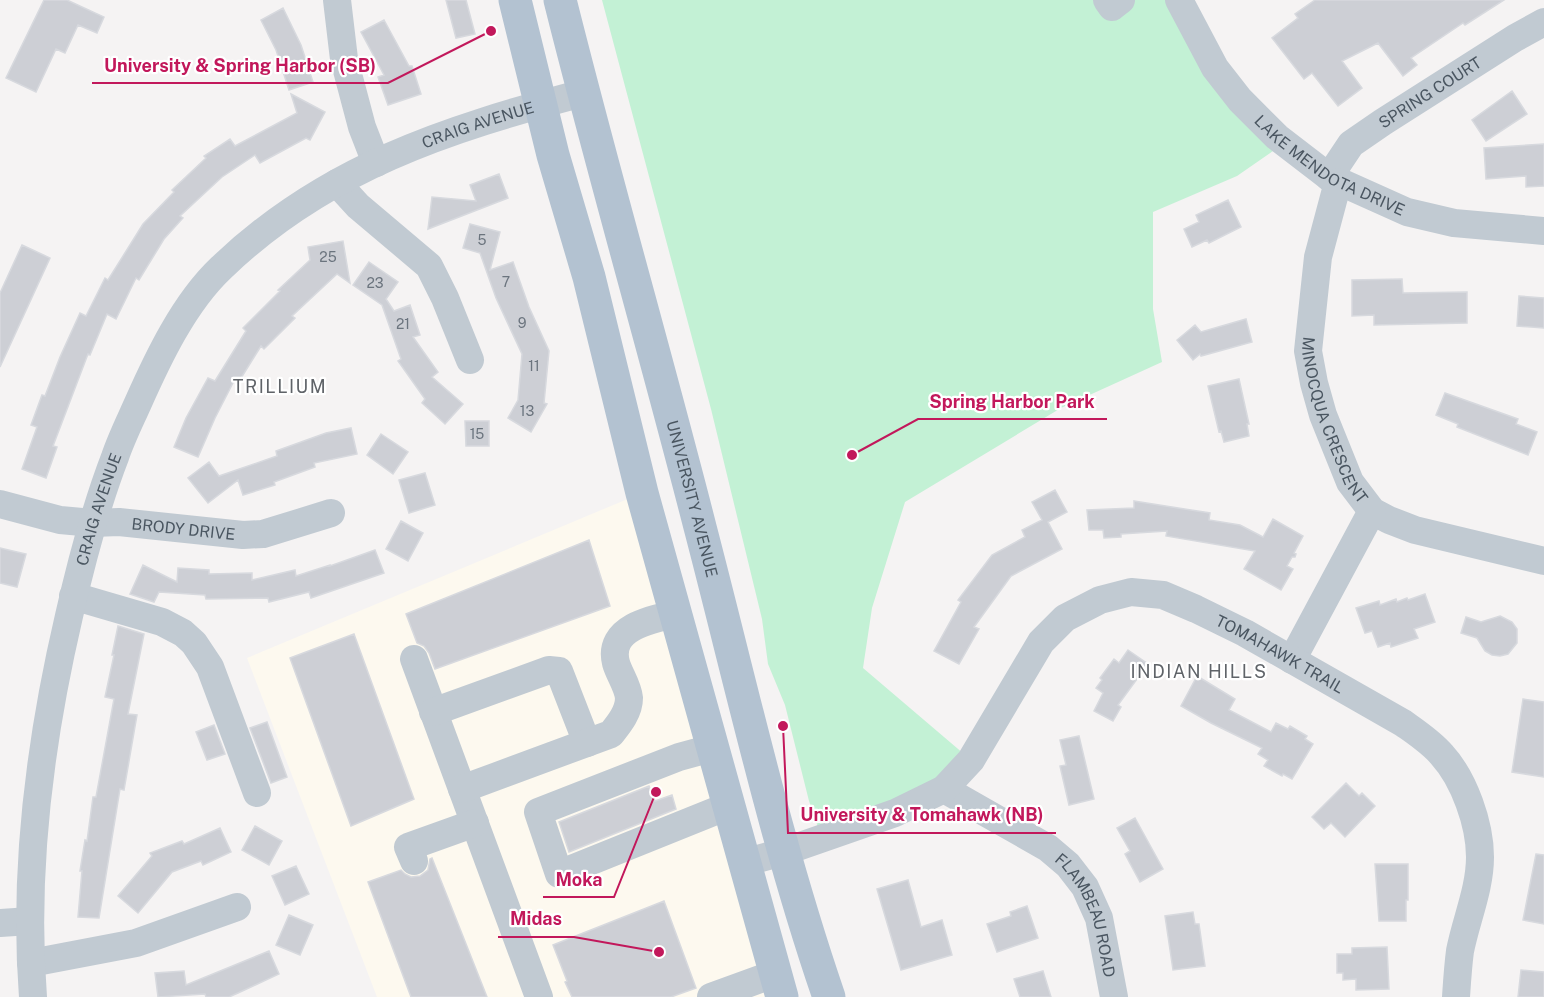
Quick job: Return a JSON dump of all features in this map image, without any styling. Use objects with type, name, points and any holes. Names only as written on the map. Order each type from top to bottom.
[{"type":"main road","points":[[515,0],[553,155],[589,278],[642,493],[743,863],[782,990]]},
{"type":"main road","name":"UNIVERSITY AVENUE","points":[[560,0],[694,502],[783,852],[830,997]]},
{"type":"main road","points":[[676,614],[689,618],[701,630],[733,706],[760,759]]},
{"type":"street","points":[[337,0],[344,59],[362,127],[376,163]]},
{"type":"street","points":[[1107,0],[1112,7],[1121,0]]},
{"type":"street","name":"LAKE MENDOTA DRIVE","points":[[1179,0],[1215,68],[1240,100],[1277,137],[1334,180],[1385,204],[1428,217],[1454,223],[1544,231]]},
{"type":"street","name":"SPRING COURT","points":[[1334,180],[1351,144],[1544,22]]},
{"type":"street","name":"CRAIG AVENUE","points":[[33,997],[30,921],[33,837],[39,777],[60,654],[93,523],[115,456],[152,372],[186,311],[218,271],[252,240],[292,209],[337,183],[442,134],[583,93]]},
{"type":"street","name":"MINOCQUA CRESCENT","points":[[1334,180],[1318,257],[1308,351],[1314,383],[1336,452],[1350,482],[1372,511],[1415,530],[1544,561]]},
{"type":"street","points":[[337,183],[358,206],[429,266],[471,360]]},
{"type":"street","name":"BRODY DRIVE","points":[[0,504],[60,520],[93,523],[119,522],[243,535],[263,534],[331,513]]},
{"type":"street","points":[[1292,660],[1372,511]]},
{"type":"street","name":"TOMAHAWK TRAIL","points":[[944,789],[971,760],[1041,642],[1065,618],[1100,600],[1131,592],[1163,595],[1196,609],[1292,660],[1403,723],[1427,740],[1443,756],[1458,779],[1474,813],[1480,856],[1478,879],[1461,951],[1455,997]]},
{"type":"street","points":[[73,597],[162,622],[183,633],[194,643],[210,667],[257,793]]},
{"type":"street","points":[[462,789],[610,734],[623,720],[629,698],[614,650],[619,638],[630,629],[648,620],[676,614]]},
{"type":"street","points":[[414,658],[539,997]]},
{"type":"street","points":[[433,712],[549,670],[559,671],[587,743]]},
{"type":"street","points":[[712,748],[679,757],[538,812],[559,874],[728,806]]},
{"type":"street","points":[[743,863],[783,852],[895,813],[944,789]]},
{"type":"street","name":"FLAMBEAU ROAD","points":[[944,789],[1048,848],[1068,865],[1085,887],[1099,918],[1114,997]]},
{"type":"street","points":[[414,861],[408,847],[475,823]]},
{"type":"street","points":[[32,963],[136,943],[237,907]]},
{"type":"street","points":[[0,923],[30,921]]},
{"type":"street","points":[[711,997],[782,990]]},
{"type":"shaded area","points":[[642,493],[782,997],[377,997],[247,658]]},
{"type":"green space","points":[[602,0],[1173,0],[1273,151],[1237,176],[1153,212],[1153,309],[1162,362],[1061,408],[905,502],[872,608],[863,668],[971,760],[822,839],[809,801],[785,705],[768,664],[762,619],[711,409]]},
{"type":"building","points":[[44,0],[67,0],[104,17],[97,33],[78,25],[65,53],[56,49],[36,92],[6,78]]},
{"type":"building","points":[[446,0],[466,0],[475,34],[456,38]]},
{"type":"building","points":[[1315,0],[1504,0],[1465,25],[1463,23],[1411,58],[1417,65],[1403,76],[1378,43],[1342,61],[1362,88],[1338,106],[1312,73],[1304,79],[1272,38],[1298,18],[1295,14]]},
{"type":"building","points":[[283,8],[301,45],[313,82],[289,90],[276,50],[261,20]]},
{"type":"building","points":[[384,20],[409,66],[412,66],[421,94],[388,105],[378,77],[384,75],[361,32]]},
{"type":"building","points":[[1512,91],[1527,114],[1486,141],[1472,120]]},
{"type":"building","points":[[291,94],[325,112],[310,140],[306,138],[260,163],[255,155],[222,177],[180,216],[183,218],[164,239],[139,280],[136,278],[116,319],[107,314],[90,355],[88,354],[53,446],[57,447],[46,478],[22,469],[37,427],[31,425],[42,395],[45,396],[80,313],[86,316],[105,278],[108,280],[143,224],[174,192],[172,190],[206,158],[204,156],[230,139],[235,146],[297,113]]},
{"type":"building","points":[[1544,144],[1544,186],[1526,187],[1526,176],[1486,179],[1484,148]]},
{"type":"building","points":[[499,174],[508,198],[428,229],[432,197],[476,201],[470,185]]},
{"type":"building","points":[[1228,200],[1241,227],[1209,243],[1207,240],[1192,247],[1184,229],[1199,222],[1196,215]]},
{"type":"building","points":[[470,224],[500,232],[490,270],[513,262],[529,307],[549,351],[544,403],[547,404],[531,432],[508,418],[518,400],[522,354],[496,298],[480,253],[463,248]]},
{"type":"building","points":[[343,241],[350,283],[337,274],[292,316],[295,318],[264,349],[261,346],[238,383],[234,381],[198,457],[174,447],[186,418],[208,378],[215,381],[246,331],[243,328],[310,260],[308,247]]},
{"type":"building","points":[[22,245],[50,258],[0,367],[0,293]]},
{"type":"building","points":[[369,262],[398,282],[386,299],[394,311],[410,305],[420,335],[413,337],[438,372],[432,377],[463,404],[445,424],[422,403],[425,399],[398,361],[401,359],[382,305],[353,285]]},
{"type":"building","points":[[1402,279],[1403,293],[1467,292],[1467,323],[1374,325],[1374,315],[1352,316],[1352,280]]},
{"type":"building","points":[[1519,296],[1544,298],[1544,328],[1517,326]]},
{"type":"building","points":[[1246,319],[1252,342],[1201,356],[1200,354],[1193,360],[1177,340],[1195,325],[1201,332]]},
{"type":"building","points":[[1239,379],[1249,424],[1247,424],[1249,436],[1224,442],[1221,431],[1219,432],[1208,386]]},
{"type":"building","points":[[1445,393],[1518,419],[1516,424],[1537,432],[1528,455],[1457,427],[1458,424],[1436,415]]},
{"type":"building","points":[[465,421],[489,421],[489,446],[466,446]]},
{"type":"building","points":[[351,428],[357,454],[314,463],[315,467],[274,482],[275,485],[243,495],[238,480],[208,503],[188,478],[209,462],[219,476],[277,456],[276,451],[326,433]]},
{"type":"building","points":[[381,434],[408,452],[393,474],[367,455]]},
{"type":"building","points":[[425,473],[435,505],[409,513],[399,480]]},
{"type":"building","points":[[1055,490],[1067,512],[1048,522],[1062,549],[1011,576],[974,627],[979,629],[959,664],[934,651],[961,602],[958,600],[992,555],[1025,537],[1022,530],[1042,520],[1032,502]]},
{"type":"building","points":[[1134,501],[1210,513],[1209,520],[1240,525],[1263,537],[1273,519],[1303,536],[1294,553],[1295,557],[1292,557],[1287,566],[1293,569],[1281,590],[1244,569],[1255,551],[1166,536],[1167,531],[1121,534],[1121,537],[1104,538],[1103,530],[1089,530],[1087,510],[1134,508]]},
{"type":"building","points":[[401,521],[423,533],[408,561],[386,549]]},
{"type":"building","points":[[589,540],[610,606],[435,669],[429,653],[424,646],[417,643],[406,614]]},
{"type":"building","points":[[0,548],[26,554],[17,587],[0,583]]},
{"type":"building","points":[[375,550],[384,573],[311,598],[309,592],[269,602],[268,598],[206,599],[205,595],[159,592],[154,602],[130,594],[143,565],[177,582],[178,568],[209,570],[209,574],[252,573],[252,580],[295,570],[296,576]]},
{"type":"building","points":[[1425,594],[1435,622],[1414,629],[1418,638],[1391,647],[1390,643],[1378,647],[1372,631],[1365,633],[1356,608],[1379,601],[1380,605],[1396,599],[1397,602],[1407,598],[1408,600]]},
{"type":"building","points":[[1500,616],[1512,622],[1517,629],[1517,643],[1508,654],[1492,655],[1485,651],[1477,638],[1461,633],[1466,617],[1481,622]]},
{"type":"building","points":[[118,626],[144,634],[128,714],[137,715],[124,790],[120,789],[99,918],[78,917],[82,871],[80,871],[85,840],[87,841],[93,797],[96,797],[114,699],[105,697]]},
{"type":"building","points":[[354,634],[414,799],[351,826],[290,658]]},
{"type":"building","points":[[1128,650],[1148,664],[1118,705],[1121,707],[1113,721],[1094,711],[1103,693],[1096,688],[1102,680],[1100,678],[1114,659],[1119,663]]},
{"type":"building","points":[[1197,676],[1235,699],[1229,710],[1271,732],[1276,723],[1288,729],[1290,726],[1307,736],[1305,739],[1313,744],[1292,779],[1264,766],[1268,760],[1258,754],[1262,748],[1181,706]]},
{"type":"building","points":[[1523,699],[1544,702],[1544,777],[1512,772]]},
{"type":"building","points":[[267,722],[287,777],[271,783],[250,728]]},
{"type":"building","points":[[214,725],[225,754],[207,760],[196,732]]},
{"type":"building","points":[[1079,736],[1094,799],[1069,805],[1060,766],[1066,765],[1060,740]]},
{"type":"building","points":[[1346,783],[1359,796],[1362,793],[1375,806],[1345,837],[1331,823],[1324,829],[1312,817]]},
{"type":"building","points":[[649,786],[655,801],[672,795],[676,809],[569,852],[559,822]]},
{"type":"building","points":[[1135,818],[1163,869],[1140,882],[1125,854],[1130,851],[1117,828]]},
{"type":"building","points":[[255,826],[282,841],[269,865],[242,850]]},
{"type":"building","points":[[220,828],[231,852],[203,865],[201,861],[172,872],[138,913],[118,896],[152,856],[150,853],[182,841],[184,844]]},
{"type":"building","points":[[1536,854],[1544,855],[1544,924],[1523,920]]},
{"type":"building","points":[[432,858],[487,997],[411,997],[368,882],[401,870],[411,877],[420,876],[428,870]]},
{"type":"building","points":[[1375,864],[1408,864],[1406,921],[1379,921]]},
{"type":"building","points":[[296,866],[309,894],[285,905],[272,876]]},
{"type":"building","points":[[908,880],[921,927],[942,920],[952,955],[901,970],[877,889]]},
{"type":"building","points":[[664,901],[696,988],[671,997],[572,997],[553,945]]},
{"type":"building","points":[[1027,906],[1038,938],[997,952],[987,924],[1011,916],[1010,912]]},
{"type":"building","points":[[1193,912],[1195,924],[1199,924],[1205,966],[1173,970],[1165,916]]},
{"type":"building","points":[[289,915],[313,925],[300,955],[276,945]]},
{"type":"building","points":[[1387,947],[1389,989],[1356,990],[1356,979],[1343,980],[1343,973],[1337,973],[1337,954],[1352,954],[1352,948]]},
{"type":"building","points":[[269,951],[279,974],[229,997],[206,997],[205,994],[158,997],[155,973],[184,971],[186,985]]},
{"type":"building","points":[[1521,970],[1544,972],[1544,997],[1518,997]]},
{"type":"building","points":[[1043,971],[1051,997],[1020,997],[1014,979]]},
{"type":"place","name":"University & Spring Harbor (SB)","points":[[491,31]]},
{"type":"place","name":"Spring Harbor Park","points":[[852,455]]},
{"type":"place","name":"University & Tomahawk (NB)","points":[[783,726]]},
{"type":"place","name":"Moka","points":[[656,792]]},
{"type":"place","name":"Midas","points":[[659,952]]},
{"type":"district","name":"TRILLIUM","points":[[280,387]]},
{"type":"district","name":"INDIAN HILLS","points":[[1199,672]]}]
